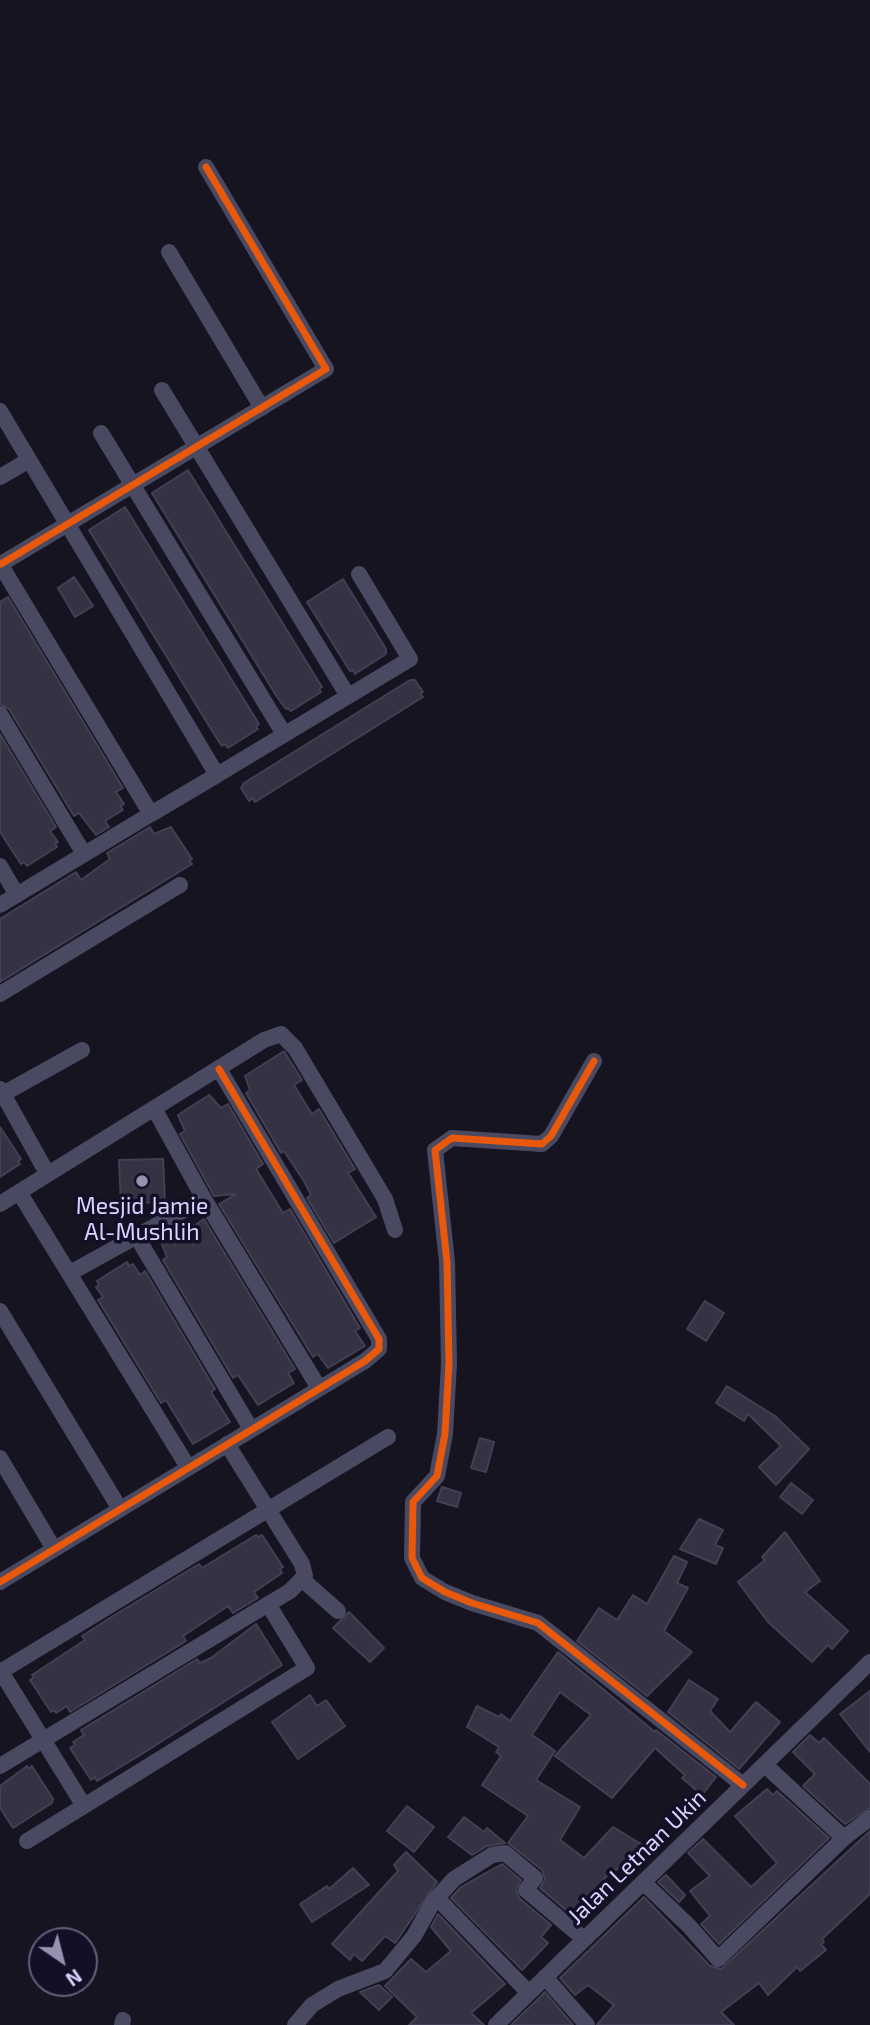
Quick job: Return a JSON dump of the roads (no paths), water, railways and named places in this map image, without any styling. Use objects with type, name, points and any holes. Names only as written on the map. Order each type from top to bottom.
[{"type":"street","points":[[151,814],[1,564],[326,369],[206,167]]},
{"type":"street","points":[[169,252],[262,408]]},
{"type":"street","points":[[162,390],[348,696]]},
{"type":"street","points":[[0,411],[217,775]]},
{"type":"street","points":[[101,433],[284,734]]},
{"type":"street","points":[[0,477],[29,460]]},
{"type":"street","points":[[0,905],[410,659],[359,573]]},
{"type":"street","points":[[0,714],[84,855]]},
{"type":"street","points":[[0,866],[17,895]]},
{"type":"street","points":[[0,994],[180,885]]},
{"type":"street","points":[[0,1204],[272,1036],[281,1034],[288,1038],[385,1199],[395,1230]]},
{"type":"street","points":[[47,1173],[1,1093],[82,1050]]},
{"type":"street","points":[[594,1061],[551,1136],[542,1144],[452,1138],[435,1150],[447,1262],[447,1399],[445,1434],[437,1476],[414,1498],[412,1558],[422,1578],[445,1592],[538,1623],[743,1785]]},
{"type":"street","points":[[0,1582],[374,1355],[379,1349],[379,1339],[219,1069]]},
{"type":"street","points":[[155,1110],[204,1199],[319,1388]]},
{"type":"street","points":[[19,1192],[188,1467]]},
{"type":"street","points":[[70,1273],[204,1199]]},
{"type":"street","points":[[137,1237],[251,1429]]},
{"type":"street","points":[[0,1311],[120,1509]]},
{"type":"street","points":[[84,1806],[0,1671],[388,1437]]},
{"type":"street","points":[[227,1444],[302,1564],[304,1581],[338,1611]]},
{"type":"street","points":[[0,1458],[54,1549]]},
{"type":"street","points":[[0,1766],[290,1591],[305,1576]]},
{"type":"street","points":[[27,1841],[307,1668],[268,1604]]},
{"type":"street","name":"Jalan Letnan Ukin","points":[[496,2025],[870,1662]]},
{"type":"street","points":[[765,1765],[844,1838]]},
{"type":"street","points":[[643,1882],[689,1926],[718,1959],[844,1838],[870,1818]]},
{"type":"street","points":[[301,2023],[312,2006],[338,1989],[385,1971],[414,1936],[437,1898],[454,1879],[492,1855],[505,1853],[535,1878],[526,1890],[584,1939]]},
{"type":"street","points":[[437,1898],[529,1993]]},
{"type":"street","points":[[545,1978],[587,2025]]},
{"type":"place","name":"Mesjid Jamie Al-Mushlih","points":[[142,1181]]}]
